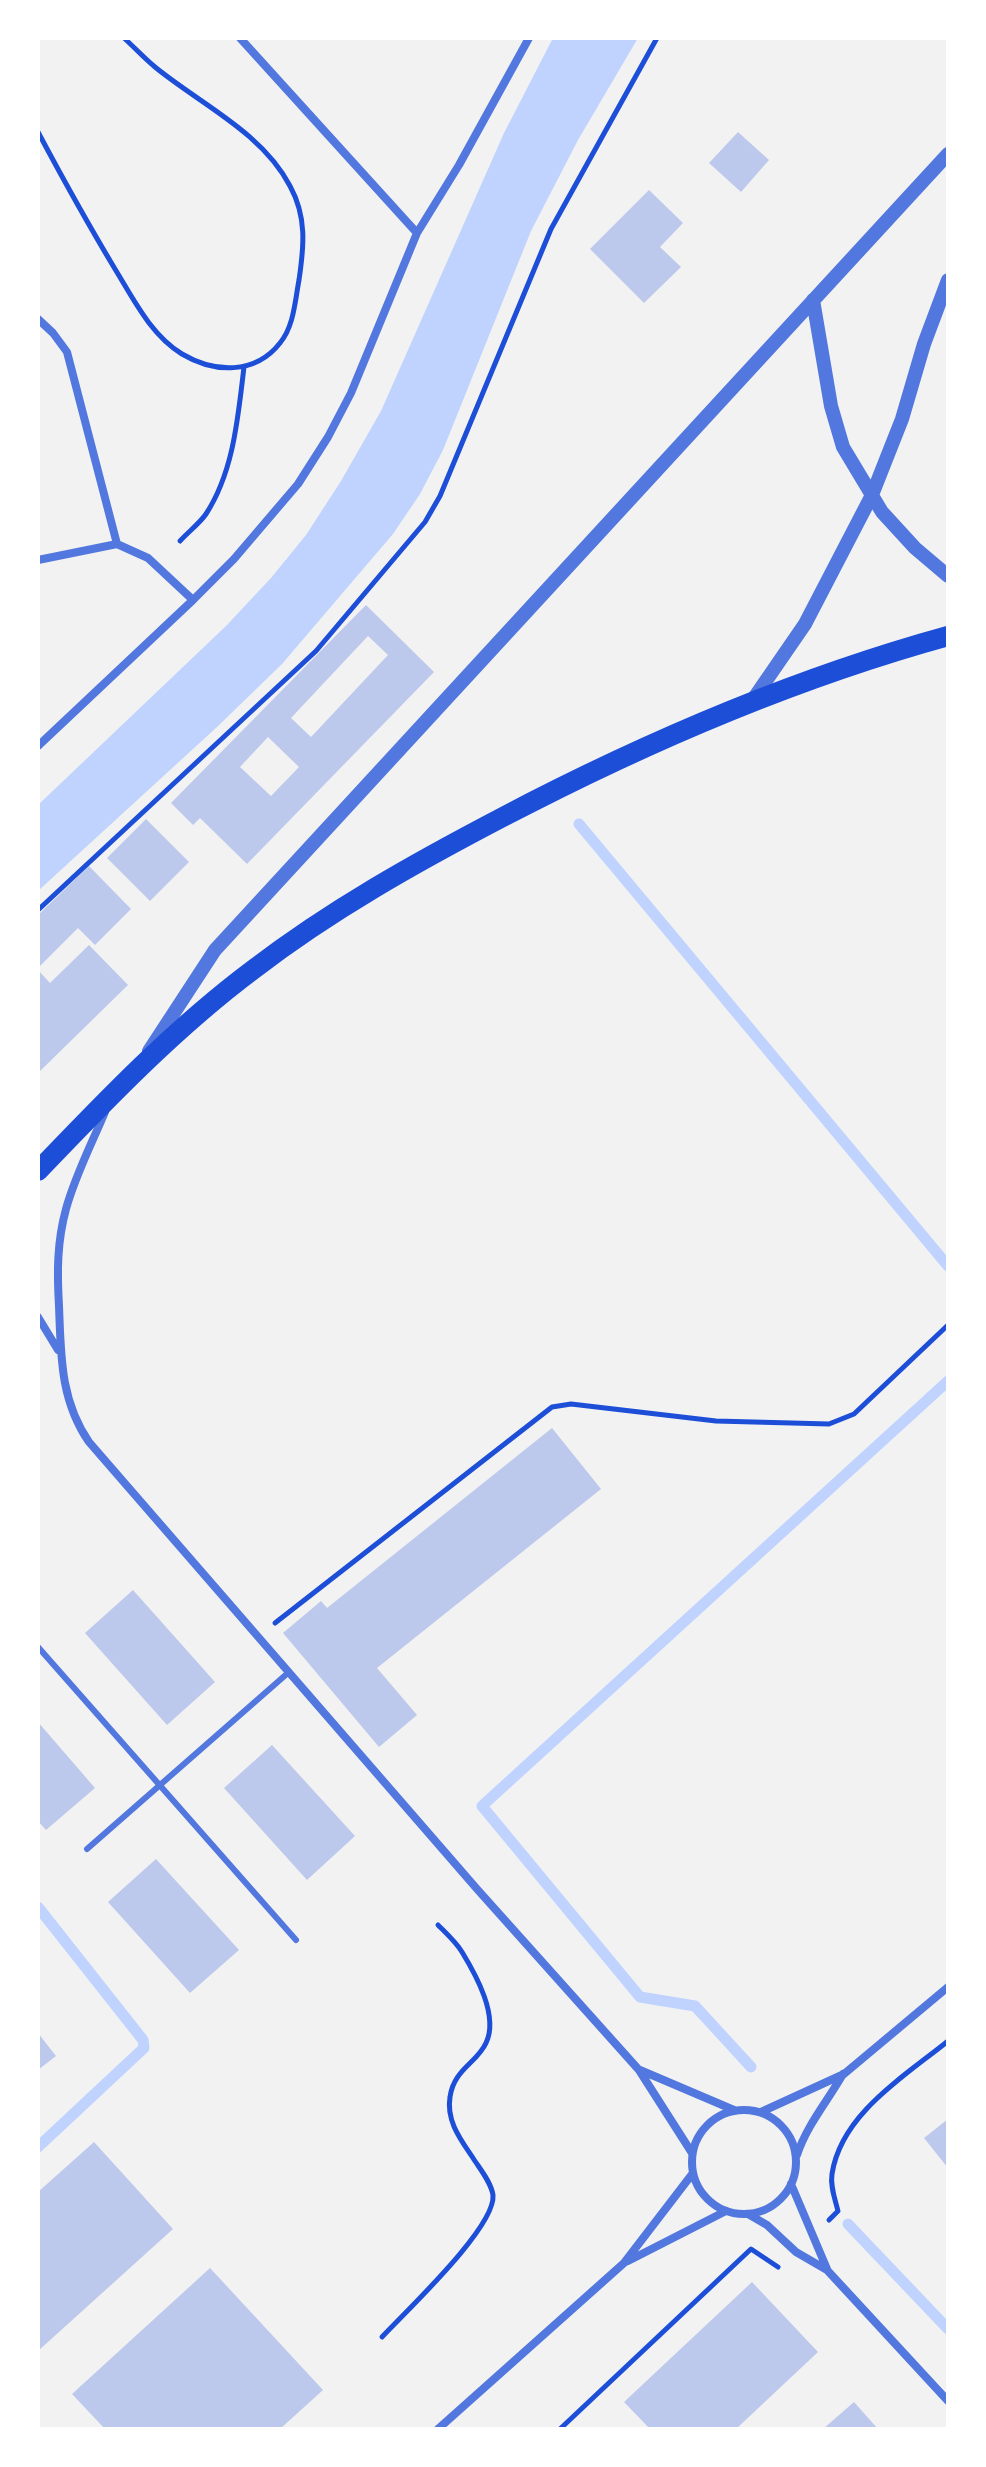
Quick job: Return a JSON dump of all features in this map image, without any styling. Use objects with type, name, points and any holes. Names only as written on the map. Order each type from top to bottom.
[{"type":"main road","points":[[38,1171],[135,1071],[251,971],[305,931],[381,884],[473,832],[607,764],[752,701],[882,654],[948,636]]},
{"type":"street","points":[[240,38],[417,233]]},
{"type":"street","points":[[38,746],[193,600],[298,484],[351,393],[417,233],[459,165],[529,38]]},
{"type":"street","points":[[135,1071],[215,950],[948,154]]},
{"type":"street","points":[[752,701],[805,624],[872,495],[902,419],[924,344],[948,280]]},
{"type":"street","points":[[813,300],[843,447],[882,512],[915,548],[948,576]]},
{"type":"street","points":[[38,319],[67,352],[117,544]]},
{"type":"street","points":[[38,560],[117,544],[148,558],[193,600]]},
{"type":"street","points":[[113,1092],[68,1201],[58,1241],[60,1355],[67,1397],[74,1417],[89,1442],[477,1889],[639,2070],[692,2153]]},
{"type":"street","points":[[38,1317],[60,1355]]},
{"type":"street","points":[[639,2070],[735,2110],[761,2112],[844,2074],[948,1987]]},
{"type":"street","points":[[747,2214],[773,2205],[791,2184],[805,2131],[844,2074]]},
{"type":"street","points":[[735,2110],[719,2115],[697,2138],[692,2153],[693,2173],[699,2189],[711,2202],[726,2211],[747,2214],[767,2225],[796,2252],[827,2270],[948,2401]]},
{"type":"street","points":[[761,2112],[785,2130],[793,2143],[796,2157]]},
{"type":"street","points":[[438,2429],[624,2263],[693,2173]]},
{"type":"street","points":[[791,2184],[827,2270]]},
{"type":"street","points":[[624,2263],[726,2211]]},
{"type":"lane","points":[[38,1647],[296,1940]]},
{"type":"lane","points":[[87,1849],[289,1672]]},
{"type":"path","points":[[38,132],[71,197],[155,331],[182,354],[217,369],[244,367],[266,357],[281,342],[293,317],[305,241],[300,208],[278,167],[244,133],[154,66],[124,38]]},
{"type":"path","points":[[38,910],[316,651],[425,522],[440,496],[551,229],[657,38]]},
{"type":"path","points":[[180,541],[206,514],[223,475],[235,436],[244,367]]},
{"type":"path","points":[[259,1636],[552,1407],[571,1404],[716,1421],[829,1424],[854,1414],[948,1325]]},
{"type":"path","points":[[382,2337],[481,2228],[492,2206],[493,2194],[489,2182],[455,2133],[449,2107],[456,2078],[486,2045],[489,2015],[461,1949],[438,1925]]},
{"type":"water","points":[[553,38],[638,38],[578,140],[531,231],[443,450],[420,494],[393,534],[282,664],[38,891],[38,805],[226,626],[271,578],[306,535],[341,481],[381,411],[504,133]]},
{"type":"building","points":[[738,132],[769,160],[741,192],[709,163]]},
{"type":"building","points":[[649,190],[683,223],[660,247],[681,267],[644,303],[590,249]]},
{"type":"building","points":[[366,605],[434,672],[247,864],[200,818],[193,825],[171,803]],"holes":[[[368,636],[388,655],[311,737],[291,718]],[[268,737],[299,767],[271,796],[240,767]]]},
{"type":"building","points":[[146,819],[189,862],[150,901],[107,858]]},
{"type":"building","points":[[89,866],[131,909],[95,945],[78,928],[38,968],[38,915]]},
{"type":"building","points":[[89,945],[128,985],[38,1073],[38,970],[50,983]]},
{"type":"building","points":[[552,1428],[601,1489],[377,1668],[417,1715],[379,1747],[283,1633],[321,1601],[327,1608]]},
{"type":"building","points":[[133,1590],[215,1682],[167,1725],[85,1633]]},
{"type":"building","points":[[38,1722],[95,1788],[46,1830],[38,1821]]},
{"type":"building","points":[[272,1745],[355,1836],[307,1880],[224,1788]]},
{"type":"building","points":[[156,1859],[239,1950],[190,1993],[108,1902]]},
{"type":"building","points":[[38,2033],[56,2056],[38,2070]]},
{"type":"building","points":[[948,2119],[948,2168],[924,2138]]},
{"type":"building","points":[[94,2142],[173,2229],[38,2351],[38,2192]]},
{"type":"building","points":[[210,2268],[323,2390],[280,2429],[105,2429],[72,2394]]},
{"type":"building","points":[[752,2282],[818,2352],[736,2429],[650,2429],[624,2402]]},
{"type":"building","points":[[854,2402],[878,2429],[823,2429]]},
{"type":"waterway","points":[[579,824],[948,1266]]},
{"type":"waterway","points":[[751,2067],[695,2006],[640,1997],[482,1806],[948,1381]]},
{"type":"waterway","points":[[38,1907],[143,2040],[144,2048],[38,2147]]},
{"type":"waterway","points":[[848,2224],[948,2329]]}]
